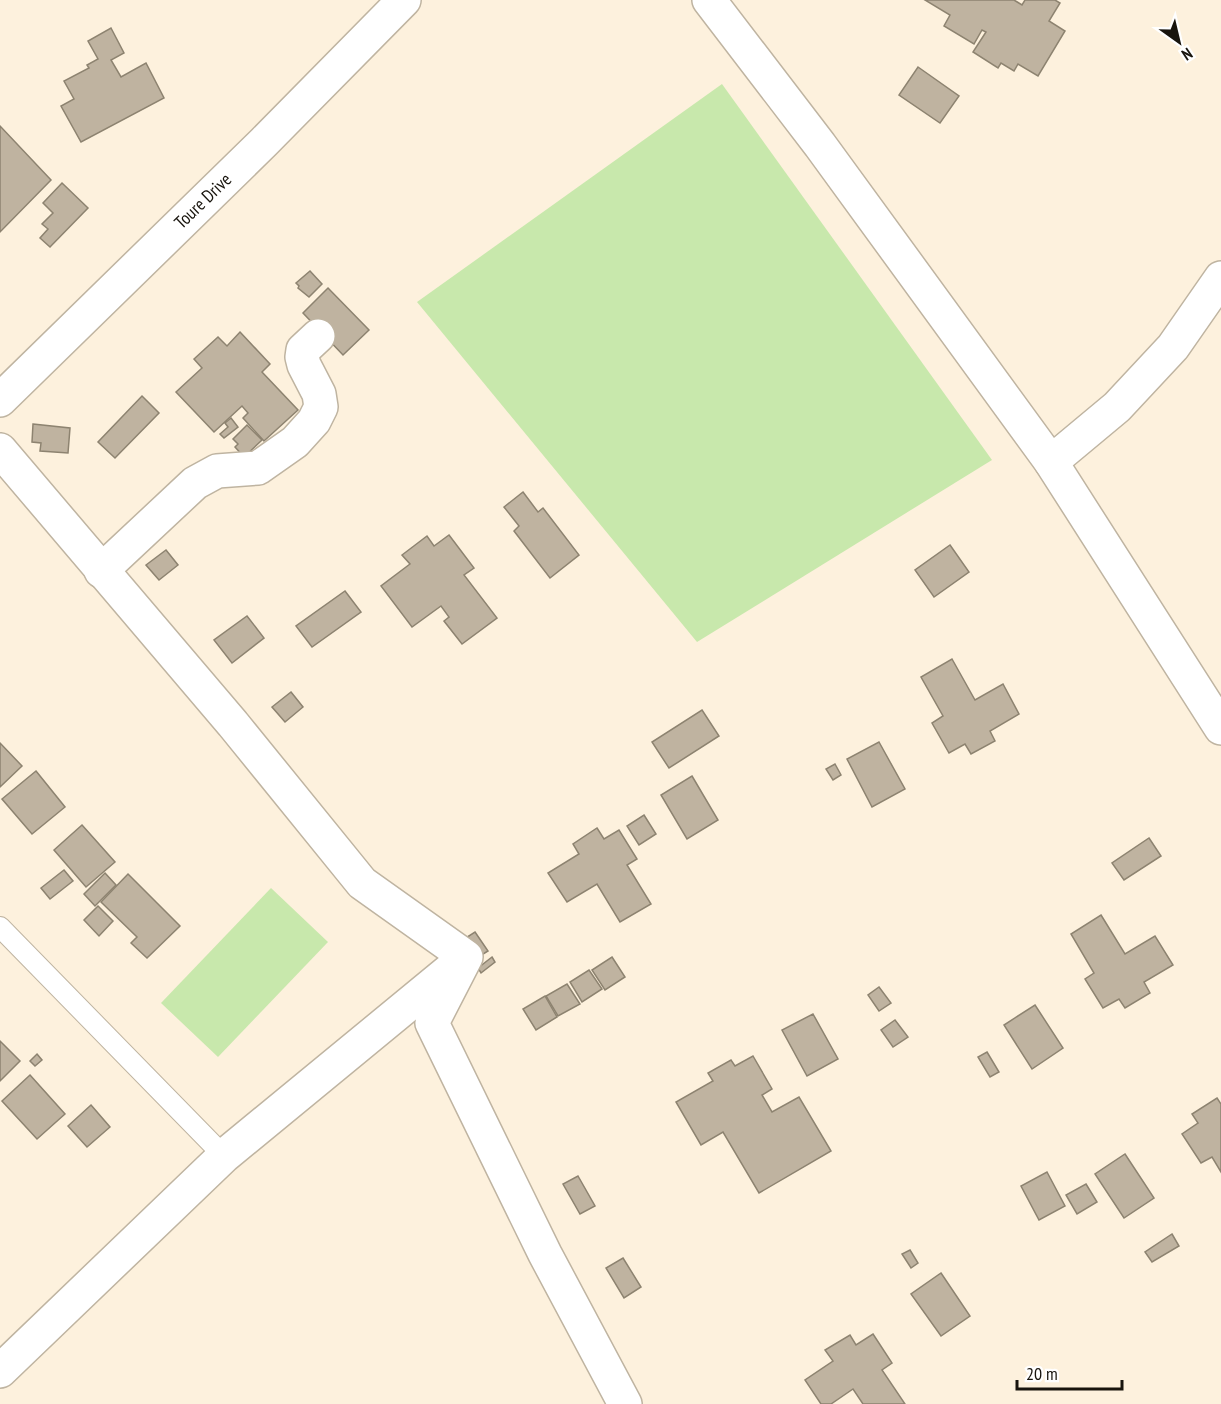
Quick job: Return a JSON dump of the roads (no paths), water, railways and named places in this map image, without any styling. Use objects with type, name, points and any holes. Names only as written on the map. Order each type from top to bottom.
[{"type":"street","name":"Toure Drive","points":[[0,400],[256,150],[404,0]]},
{"type":"street","points":[[709,0],[820,146],[1051,462],[1221,728]]},
{"type":"street","points":[[1051,462],[1117,407],[1149,373],[1173,346],[1221,278]]},
{"type":"street","points":[[101,571],[195,483],[217,471],[258,468],[295,442],[314,421],[321,407],[319,394],[302,357],[303,351],[318,336]]},
{"type":"street","points":[[0,450],[232,724],[362,883],[466,957]]},
{"type":"street","points":[[0,1371],[225,1156],[466,957]]},
{"type":"street","points":[[466,957],[432,1023],[545,1254],[625,1404]]},
{"type":"lane","points":[[0,927],[225,1156]]}]
